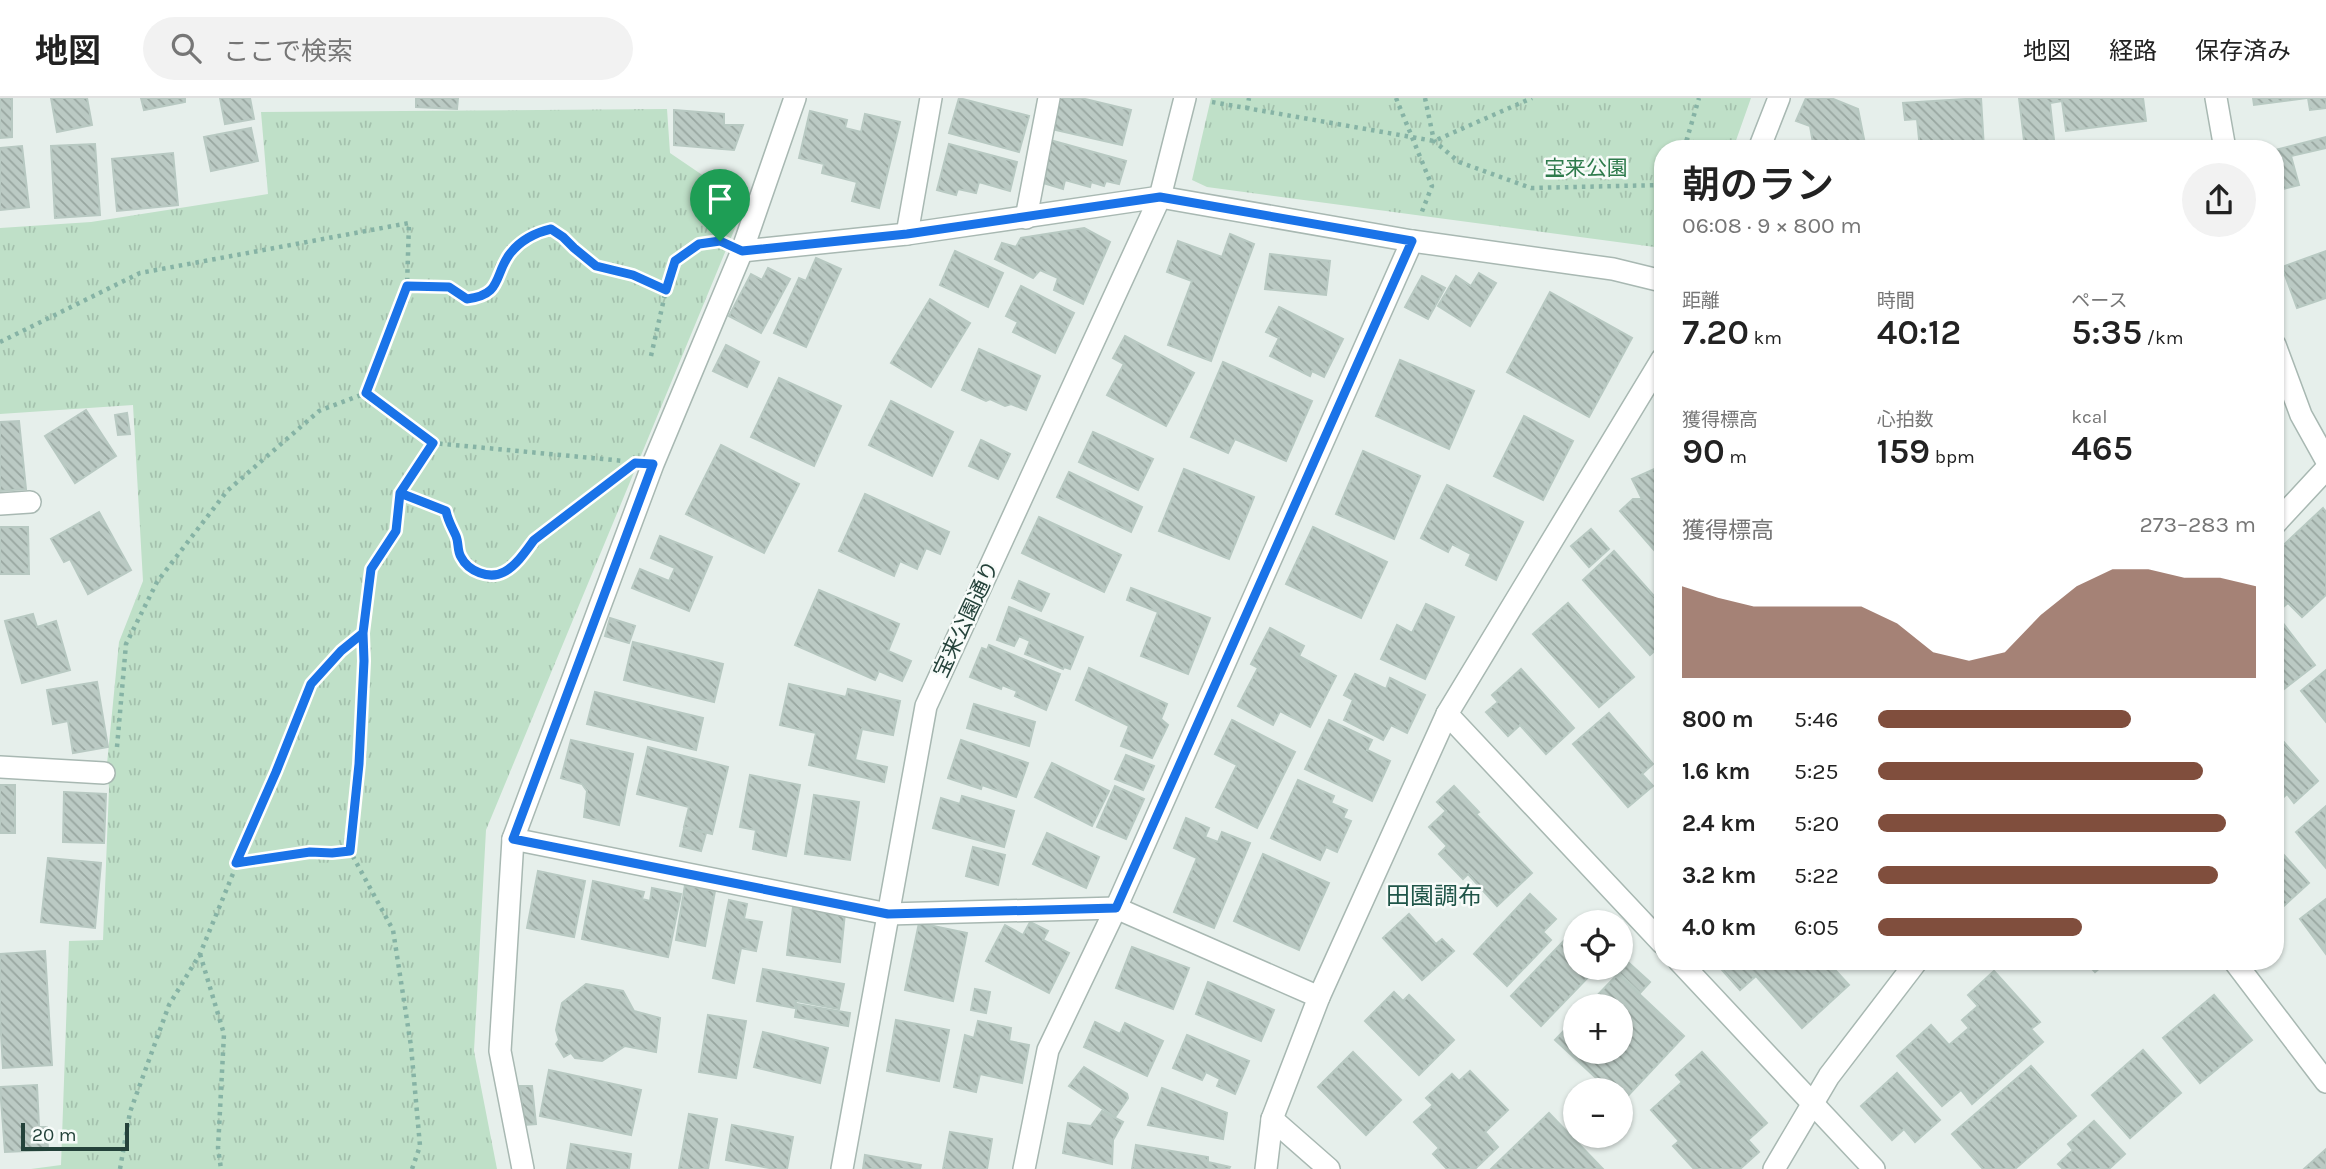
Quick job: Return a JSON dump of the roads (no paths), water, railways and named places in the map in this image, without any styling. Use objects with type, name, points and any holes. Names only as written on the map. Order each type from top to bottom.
[{"type":"street","points":[[523,1169],[500,1051],[513,839],[644,463],[742,251],[795,98]]},
{"type":"street","points":[[907,234],[932,98]]},
{"type":"street","points":[[1026,218],[1049,98]]},
{"type":"street","name":"宝来公園通り","points":[[842,1169],[926,706],[1160,197],[1185,98]]},
{"type":"street","points":[[1763,140],[1779,98]]},
{"type":"street","points":[[2216,98],[2223,140]]},
{"type":"street","points":[[742,251],[907,234],[1160,197],[1412,241],[1613,269],[1654,279]]},
{"type":"street","points":[[1024,1169],[1048,1050],[1116,908],[1412,241]]},
{"type":"street","points":[[2284,369],[2301,415],[2326,460]]},
{"type":"street","points":[[1266,1169],[1272,1119],[1319,996],[1447,714],[1654,372]]},
{"type":"street","points":[[2284,514],[2326,469]]},
{"type":"street","points":[[0,504],[30,502]]},
{"type":"street","points":[[1447,714],[1654,934]]},
{"type":"street","points":[[0,767],[104,773]]},
{"type":"street","points":[[513,839],[888,914],[1116,908],[1319,996]]},
{"type":"street","points":[[1687,970],[1874,1169]]},
{"type":"street","points":[[1774,1169],[1829,1076],[1910,970]]},
{"type":"street","points":[[2241,970],[2326,1082]]},
{"type":"street","points":[[1272,1119],[1329,1169]]},
{"type":"district","name":"田園調布","points":[[1434,896]]},
{"type":"park label","name":"宝来公園","points":[[1586,168]]}]
